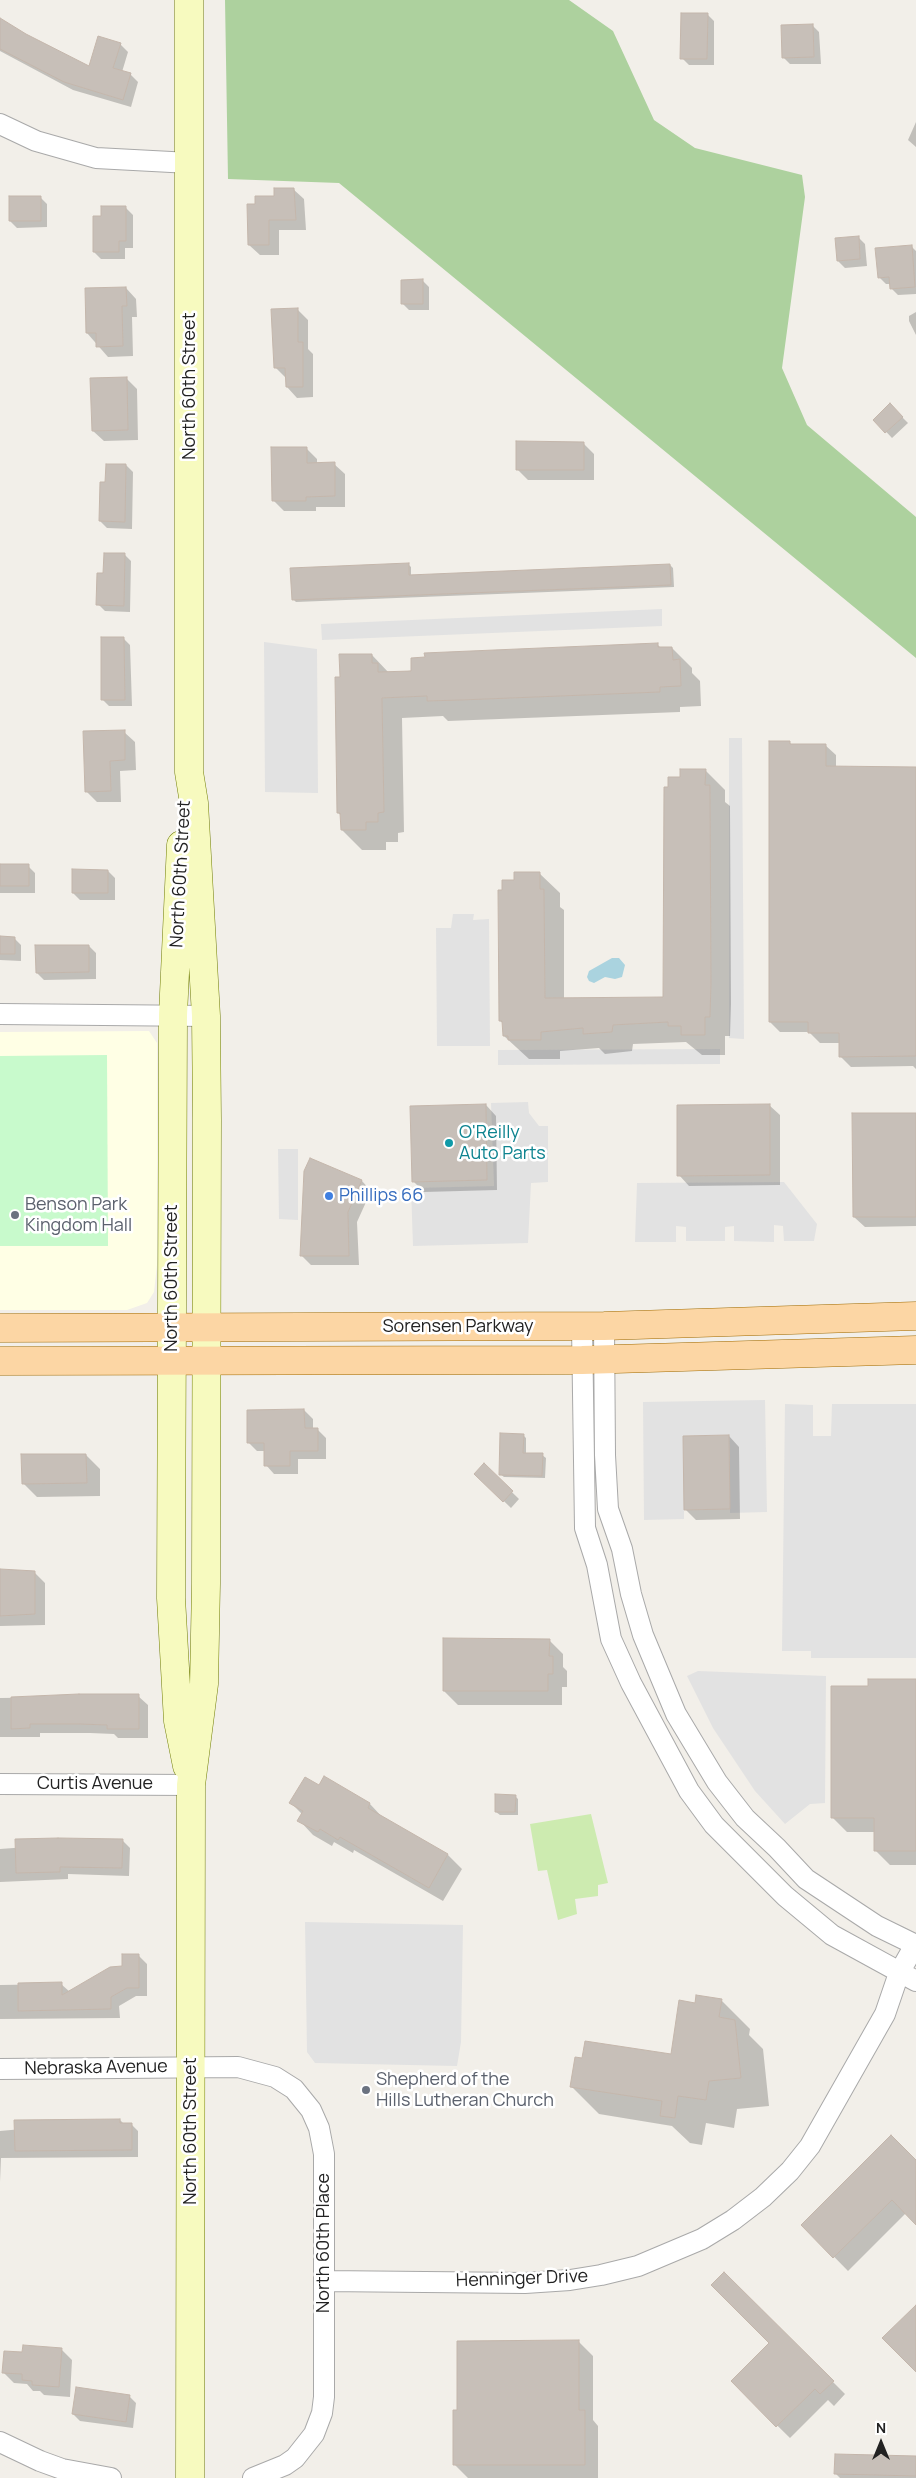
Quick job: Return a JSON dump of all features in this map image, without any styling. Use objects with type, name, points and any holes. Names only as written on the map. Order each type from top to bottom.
[{"type":"main road","name":"North 60th Street","points":[[189,0],[189,772],[194,803],[206,1016],[207,1328],[204,1684],[190,1784],[190,2478]]},
{"type":"main road","name":"North 60th Street","points":[[189,772],[183,803],[173,1015],[171,1598],[178,1721],[190,1784]]},
{"type":"main road","name":"Sorensen Parkway","points":[[0,1328],[593,1326],[916,1316]]},
{"type":"main road","name":"Sorensen Parkway","points":[[0,1361],[593,1360],[916,1350]]},
{"type":"street","points":[[0,124],[36,141],[96,158],[190,163]]},
{"type":"street","points":[[0,1014],[206,1016]]},
{"type":"street","points":[[593,1326],[585,1528],[597,1565],[611,1639],[657,1732],[689,1791],[714,1824],[785,1896],[832,1934],[907,1977]]},
{"type":"street","points":[[593,1360],[608,1510],[622,1549],[631,1594],[643,1634],[676,1714],[717,1782],[745,1818],[778,1848],[806,1879],[877,1926],[916,1945]]},
{"type":"street","name":"Curtis Avenue","points":[[0,1784],[190,1784]]},
{"type":"street","name":"Henninger Drive","points":[[324,2281],[525,2282],[570,2280],[602,2276],[638,2266],[702,2239],[733,2220],[763,2197],[790,2171],[810,2146],[884,2014],[907,1977],[916,1945]]},
{"type":"street","name":"Nebraska Avenue","points":[[0,2069],[191,2067]]},
{"type":"street","name":"North 60th Place","points":[[191,2067],[238,2067],[276,2077],[294,2089],[311,2110],[319,2128],[324,2154],[322,2413],[314,2434],[295,2458],[285,2466],[254,2478]]},
{"type":"street","points":[[0,2442],[62,2469],[111,2478]]},
{"type":"shaded area","points":[[662,609],[662,626],[322,640],[321,624]]},
{"type":"shaded area","points":[[264,642],[317,649],[318,793],[265,792]]},
{"type":"shaded area","points":[[729,738],[742,738],[744,1039],[729,1038]]},
{"type":"shaded area","points":[[453,914],[474,914],[473,920],[489,919],[490,1046],[437,1046],[436,928],[451,928]]},
{"type":"shaded area","points":[[149,1031],[157,1043],[157,1265],[154,1292],[147,1303],[127,1310],[0,1310],[0,1032]]},
{"type":"shaded area","points":[[720,1049],[720,1064],[498,1065],[498,1050]]},
{"type":"shaded area","points":[[528,1102],[529,1113],[539,1126],[548,1126],[548,1182],[531,1183],[528,1243],[413,1246],[411,1188],[494,1186],[491,1103]]},
{"type":"shaded area","points":[[278,1149],[298,1149],[298,1220],[279,1219]]},
{"type":"shaded area","points":[[784,1182],[817,1224],[814,1241],[784,1241],[783,1226],[774,1225],[774,1242],[734,1241],[734,1226],[725,1227],[725,1241],[686,1241],[686,1227],[676,1226],[676,1242],[635,1242],[637,1183]]},
{"type":"shaded area","points":[[765,1400],[767,1512],[730,1513],[729,1435],[684,1436],[684,1519],[644,1520],[643,1402]]},
{"type":"shaded area","points":[[785,1404],[813,1405],[813,1436],[831,1436],[832,1404],[916,1404],[916,1658],[811,1658],[811,1651],[782,1651]]},
{"type":"shaded area","points":[[698,1671],[826,1676],[825,1803],[810,1804],[785,1824],[755,1791],[713,1728],[687,1676]]},
{"type":"shaded area","points":[[305,1922],[463,1925],[461,2042],[457,2066],[315,2063],[307,2052]]},
{"type":"green space","points":[[225,0],[569,0],[613,31],[654,120],[695,148],[802,175],[805,197],[782,368],[807,425],[916,517],[916,658],[339,183],[228,179]]},
{"type":"green space","points":[[107,1055],[108,1246],[0,1246],[0,1056]]},
{"type":"green space","points":[[591,1814],[608,1883],[598,1885],[598,1896],[575,1899],[577,1914],[558,1920],[547,1870],[538,1871],[530,1824]]},
{"type":"water","points":[[612,958],[619,958],[625,965],[622,977],[615,979],[605,977],[594,983],[589,981],[587,977],[589,971]]},
{"type":"building","points":[[681,13],[708,13],[707,59],[680,59]]},
{"type":"building","points":[[0,18],[26,34],[89,66],[98,36],[121,43],[113,68],[131,73],[123,100],[64,82],[0,49]]},
{"type":"building","points":[[813,24],[814,57],[782,58],[781,25]]},
{"type":"building","points":[[274,188],[294,188],[296,220],[269,220],[269,245],[248,245],[247,204],[255,204],[255,196],[274,196]]},
{"type":"building","points":[[9,196],[41,196],[41,221],[9,221]]},
{"type":"building","points":[[101,206],[126,206],[126,241],[119,241],[119,252],[93,252],[93,216],[101,216]]},
{"type":"building","points":[[859,236],[860,259],[837,261],[835,238]]},
{"type":"building","points":[[912,245],[915,287],[890,289],[889,277],[878,278],[875,248]]},
{"type":"building","points":[[423,279],[423,304],[401,304],[401,280]]},
{"type":"building","points":[[126,287],[127,306],[122,306],[123,346],[96,347],[96,333],[86,333],[85,288]]},
{"type":"building","points":[[298,308],[298,342],[303,342],[303,387],[286,387],[285,368],[274,368],[271,309]]},
{"type":"building","points":[[127,377],[128,430],[92,431],[90,378]]},
{"type":"building","points":[[890,403],[903,417],[885,433],[873,420]]},
{"type":"building","points":[[516,441],[584,442],[584,470],[516,470]]},
{"type":"building","points":[[271,447],[307,447],[307,463],[335,462],[335,496],[306,497],[306,501],[272,501]]},
{"type":"building","points":[[106,464],[126,464],[125,522],[99,521],[100,482],[105,482]]},
{"type":"building","points":[[104,553],[125,553],[124,606],[96,605],[97,573],[103,573]]},
{"type":"building","points":[[409,563],[409,575],[670,564],[671,585],[292,600],[290,568]]},
{"type":"building","points":[[101,637],[124,637],[125,700],[101,700]]},
{"type":"building","points":[[658,643],[658,647],[672,647],[673,660],[680,659],[681,686],[660,687],[660,692],[461,700],[427,701],[427,696],[382,698],[384,812],[378,813],[378,822],[366,822],[366,830],[341,830],[340,813],[337,813],[335,677],[340,677],[339,654],[372,654],[372,663],[378,663],[378,672],[411,671],[411,658],[425,657],[424,653]]},
{"type":"building","points":[[125,730],[125,760],[110,761],[111,791],[85,792],[83,731]]},
{"type":"building","points":[[769,741],[790,741],[790,744],[826,744],[826,766],[916,767],[916,1056],[839,1057],[839,1033],[808,1033],[808,1022],[769,1022]]},
{"type":"building","points":[[680,769],[706,769],[705,785],[710,785],[711,983],[710,1017],[705,1017],[705,1035],[681,1035],[681,1026],[668,1026],[668,1022],[613,1025],[612,1032],[583,1034],[583,1028],[541,1032],[541,1040],[508,1040],[508,1036],[503,1036],[502,1021],[499,1021],[498,890],[502,890],[502,880],[514,880],[514,872],[540,872],[540,889],[544,889],[545,998],[663,997],[664,787],[668,787],[668,777],[680,777]]},
{"type":"building","points":[[0,864],[29,864],[29,886],[0,886]]},
{"type":"building","points":[[72,869],[108,870],[108,893],[72,893]]},
{"type":"building","points":[[0,936],[15,937],[15,954],[0,954]]},
{"type":"building","points":[[35,945],[89,945],[89,972],[36,973]]},
{"type":"building","name":"O'Reilly Auto Parts","points":[[486,1104],[487,1180],[412,1182],[410,1106]]},
{"type":"building","points":[[770,1104],[770,1175],[677,1176],[677,1105]]},
{"type":"building","points":[[852,1113],[916,1113],[916,1217],[853,1217]]},
{"type":"building","name":"Phillips 66","points":[[310,1158],[362,1180],[348,1212],[349,1256],[300,1256],[304,1171]]},
{"type":"building","points":[[304,1409],[305,1428],[318,1428],[318,1451],[290,1451],[290,1466],[264,1466],[264,1443],[247,1443],[247,1410]]},
{"type":"building","points":[[500,1433],[524,1434],[523,1453],[543,1453],[542,1476],[499,1475]]},
{"type":"building","points":[[729,1435],[730,1509],[684,1510],[683,1436]]},
{"type":"building","points":[[21,1454],[86,1454],[87,1483],[22,1484]]},
{"type":"building","points":[[484,1463],[513,1491],[503,1502],[474,1474]]},
{"type":"building","points":[[0,1569],[35,1571],[35,1614],[0,1616]]},
{"type":"building","points":[[443,1638],[550,1639],[549,1656],[553,1656],[553,1674],[548,1674],[548,1691],[443,1691]]},
{"type":"building","points":[[868,1679],[916,1679],[916,1851],[874,1851],[874,1818],[831,1818],[831,1686],[868,1686]]},
{"type":"building","points":[[139,1694],[139,1729],[107,1729],[107,1725],[30,1724],[30,1728],[11,1729],[11,1697]]},
{"type":"building","points":[[324,1776],[370,1803],[368,1808],[448,1854],[429,1888],[340,1837],[338,1840],[320,1829],[318,1832],[297,1821],[303,1811],[289,1803],[305,1777],[319,1785]]},
{"type":"building","points":[[495,1794],[516,1795],[515,1812],[495,1812]]},
{"type":"building","points":[[15,1839],[123,1839],[122,1868],[60,1867],[60,1872],[16,1873]]},
{"type":"building","points":[[122,1954],[139,1954],[139,1988],[127,1988],[111,1997],[111,2009],[18,2011],[18,1983],[62,1982],[62,1995],[110,1967],[122,1966]]},
{"type":"building","points":[[696,1995],[722,1999],[719,2017],[735,2020],[741,2078],[709,2081],[706,2100],[678,2096],[675,2118],[660,2116],[662,2101],[570,2087],[575,2057],[582,2058],[585,2041],[671,2054],[679,2000],[695,2003]]},
{"type":"building","points":[[120,2119],[120,2123],[132,2123],[132,2150],[15,2151],[14,2120]]},
{"type":"building","points":[[891,2135],[916,2160],[916,2225],[892,2200],[833,2258],[801,2225]]},
{"type":"building","points":[[724,2272],[834,2381],[820,2394],[815,2389],[776,2427],[731,2381],[769,2343],[711,2285]]},
{"type":"building","points":[[916,2305],[916,2372],[882,2338]]},
{"type":"building","points":[[579,2340],[579,2410],[585,2410],[585,2465],[453,2465],[453,2410],[457,2410],[457,2341]]},
{"type":"building","points":[[23,2345],[62,2348],[59,2387],[32,2385],[32,2381],[22,2380],[22,2374],[2,2373],[4,2351],[22,2352]]},
{"type":"building","points":[[76,2387],[130,2395],[126,2422],[72,2414]]},
{"type":"building","points":[[835,2454],[916,2456],[916,2476],[834,2474]]},
{"type":"place","name":"O'Reilly Auto Parts","points":[[449,1143]]},
{"type":"place","name":"Phillips 66","points":[[329,1196]]},
{"type":"place","name":"Benson Park Kingdom Hall","points":[[15,1215]]},
{"type":"place","name":"Shepherd of the Hills Lutheran Church","points":[[366,2090]]}]
